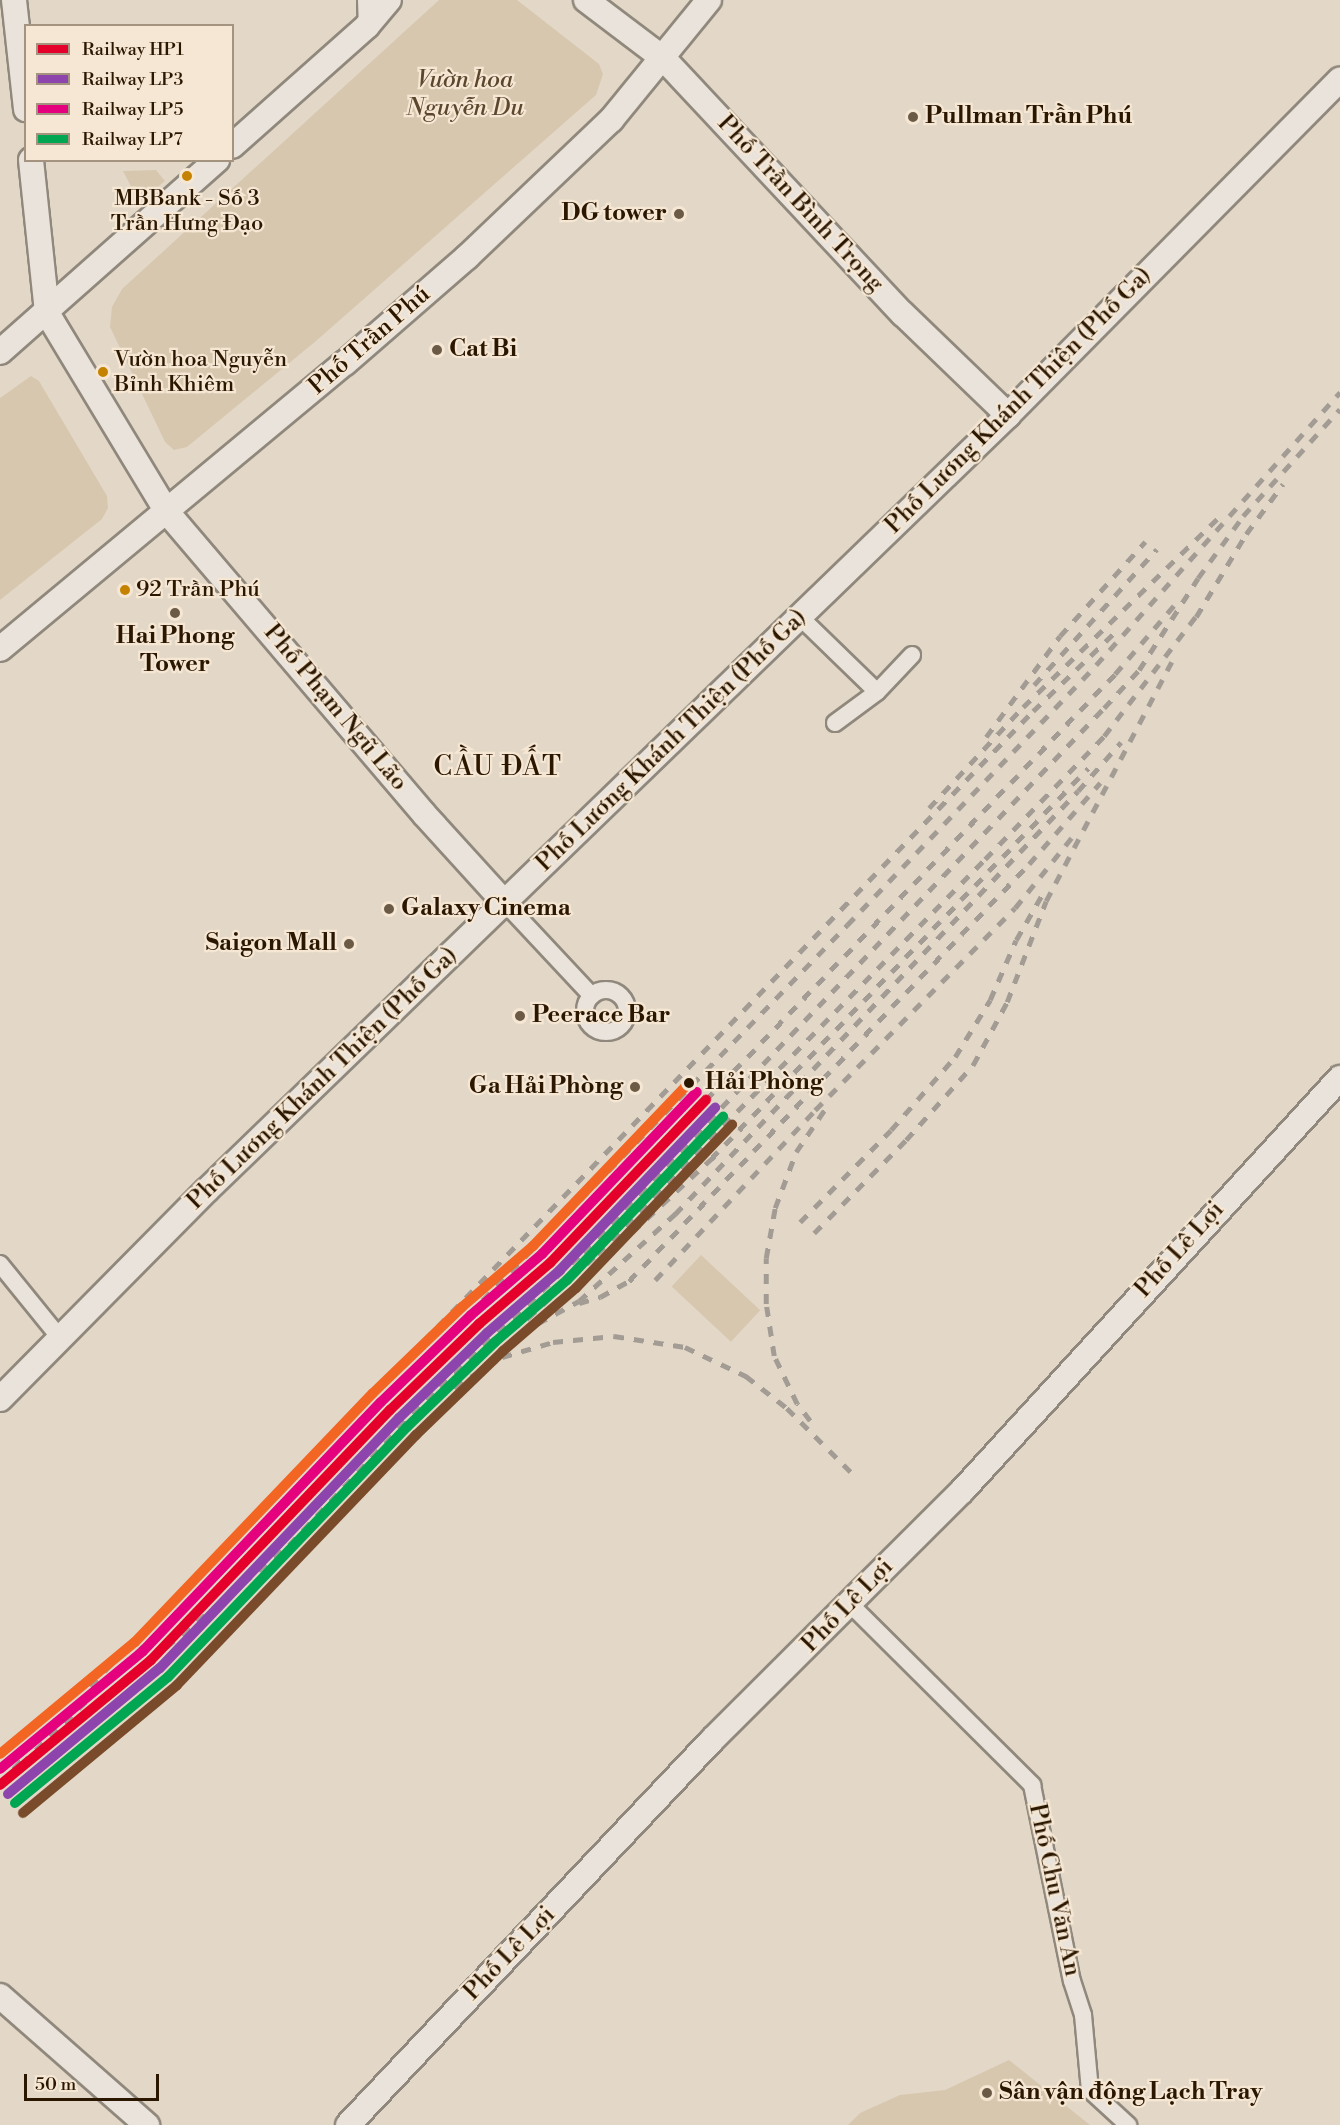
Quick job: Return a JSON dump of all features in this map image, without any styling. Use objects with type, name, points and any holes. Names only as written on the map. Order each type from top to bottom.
[{"type":"main road","points":[[14,0],[24,91]]},
{"type":"main road","points":[[234,144],[367,26],[389,0]]},
{"type":"main road","name":"Phố Trần Bình Trọng","points":[[586,0],[664,58],[903,314],[1008,416]]},
{"type":"main road","name":"Phố Trần Phú","points":[[0,649],[167,512],[467,257],[611,120],[664,58],[709,0]]},
{"type":"main road","name":"Phố Lương Khánh Thiện (Phố Ga)","points":[[0,1399],[505,903],[1008,416],[1340,80]]},
{"type":"main road","points":[[31,162],[47,313]]},
{"type":"main road","points":[[0,352],[47,313],[215,162]]},
{"type":"main road","name":"Phố Phạm Ngũ Lão","points":[[47,313],[167,512],[424,814],[505,903]]},
{"type":"main road","name":"Phố Lê Lợi","points":[[348,2125],[713,1739],[976,1475],[1340,1078]]},
{"type":"main road","points":[[0,1996],[147,2125]]},
{"type":"street","points":[[366,0],[367,26]]},
{"type":"street","points":[[800,617],[877,692]]},
{"type":"street","points":[[835,723],[877,692],[912,655]]},
{"type":"street","points":[[505,903],[592,996]]},
{"type":"street","points":[[0,1264],[60,1338]]},
{"type":"street","name":"Phố Chu Văn An","points":[[850,1604],[1032,1785],[1072,1981],[1083,2015],[1090,2090],[1128,2125]]},
{"type":"green space","name":"Vườn hoa Nguyễn Du","points":[[439,0],[517,0],[599,64],[603,74],[596,95],[316,341],[187,447],[174,450],[165,442],[110,327],[112,307],[122,289]]},
{"type":"green space","points":[[156,170],[165,181],[139,202],[123,171]]},
{"type":"green space","name":"Vườn hoa Nguyễn Bỉnh Khiêm","points":[[31,376],[39,381],[107,496],[108,508],[102,519],[0,600],[0,398]]},
{"type":"green space","points":[[701,1255],[760,1310],[731,1342],[672,1286]]},
{"type":"green space","name":"Sân vận động Lạch Tray","points":[[1009,2060],[1090,2125],[848,2125],[860,2113],[900,2095],[945,2090]]},
{"type":"railway","points":[[21,1764],[204,1587],[847,925],[1096,665],[1340,392]]},
{"type":"railway","points":[[151,1660],[289,1545],[439,1386],[583,1252],[1104,708],[1139,670],[1198,578],[1243,516],[1340,409]]},
{"type":"railway","points":[[1196,617],[1246,534],[1283,484]]},
{"type":"railway","points":[[929,808],[1023,707],[1217,519]]},
{"type":"railway","points":[[986,737],[1060,636],[1145,542]]},
{"type":"railway","points":[[1034,685],[1157,549]]},
{"type":"railway","points":[[706,1100],[1115,674],[1176,603]]},
{"type":"railway","points":[[494,1342],[528,1318],[597,1254],[1104,736],[1200,611]]},
{"type":"railway","points":[[90,1686],[1033,711],[1113,634]]},
{"type":"railway","points":[[814,1233],[906,1140],[973,1065],[1007,1002],[1046,901],[1173,659]]},
{"type":"railway","points":[[520,1333],[579,1301],[675,1214],[1078,791],[1121,742]]},
{"type":"railway","points":[[588,1273],[711,1159],[1088,768]]},
{"type":"railway","points":[[579,1303],[600,1297],[629,1281],[1029,864],[1100,783]]},
{"type":"railway","points":[[655,1280],[815,1110],[1015,908],[1072,837]]},
{"type":"railway","points":[[800,1222],[891,1130],[955,1057],[990,1000],[1016,940],[1042,895]]},
{"type":"railway","points":[[810,1421],[797,1404],[774,1356],[766,1304],[766,1258],[775,1208],[796,1152],[825,1109]]},
{"type":"railway","points":[[437,1398],[502,1357],[553,1342],[614,1336],[685,1347],[746,1376],[787,1408],[852,1473]]},
{"type":"railway","points":[[265,1555],[406,1408]]},
{"type":"railway","points":[[0,1783],[25,1756]]},
{"type":"rail line","name":"LP5","points":[[0,1769],[143,1651],[381,1402],[471,1315],[542,1254],[697,1092]]},
{"type":"rail line","name":"HP1","points":[[0,1785],[151,1660],[390,1410],[479,1324],[550,1263],[706,1100]]},
{"type":"rail line","name":"LP3","points":[[8,1794],[160,1668],[399,1418],[487,1333],[559,1271],[715,1108]]},
{"type":"rail line","name":"LP7","points":[[15,1803],[168,1677],[407,1427],[495,1342],[567,1280],[723,1117]]},
{"type":"transit line","points":[[0,1754],[135,1642],[373,1393],[462,1307],[533,1246],[689,1083]]},
{"type":"transit line","points":[[23,1813],[177,1685],[416,1435],[503,1351],[576,1288],[732,1125]]},
{"type":"place","name":"Pullman Trần Phú","points":[[913,117]]},
{"type":"place","name":"MBBank - Số 3 Trần Hưng Đạo","points":[[187,176]]},
{"type":"place","name":"DG tower","points":[[679,214]]},
{"type":"place","name":"Cat Bi","points":[[437,350]]},
{"type":"place","name":"Vườn hoa Nguyễn Bỉnh Khiêm","points":[[103,372]]},
{"type":"place","name":"92 Trần Phú","points":[[125,590]]},
{"type":"place","name":"Hai Phong Tower","points":[[175,613]]},
{"type":"place","name":"Galaxy Cinema","points":[[389,909]]},
{"type":"place","name":"Saigon Mall","points":[[349,944]]},
{"type":"place","name":"Peerace Bar","points":[[520,1016]]},
{"type":"place","name":"Hải Phòng","points":[[689,1083]]},
{"type":"place","name":"Ga Hải Phòng","points":[[635,1087]]},
{"type":"place","name":"Sân vận động Lạch Tray","points":[[987,2093]]},
{"type":"district","name":"CẦU ĐẤT","points":[[498,768]]}]
